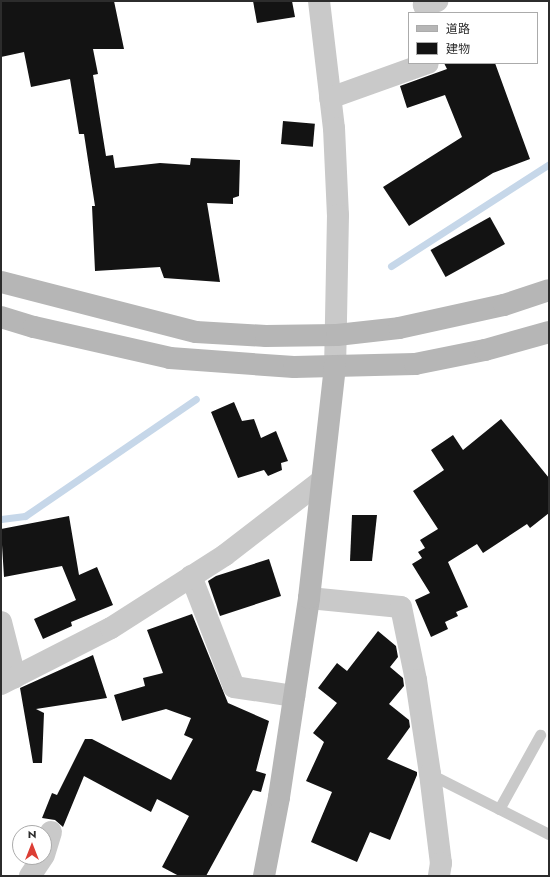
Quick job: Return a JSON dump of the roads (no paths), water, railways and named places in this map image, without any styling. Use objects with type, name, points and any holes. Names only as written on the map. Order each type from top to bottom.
[{"type":"street","points":[[264,876],[309,598],[335,366],[337,335],[338,215],[330,98],[319,1]]},
{"type":"street","points":[[427,12],[424,5],[437,1]]},
{"type":"street","points":[[330,98],[425,64]]},
{"type":"street","points":[[1,282],[196,332],[266,336],[337,335],[399,328],[504,304],[549,290]]},
{"type":"street","points":[[1,317],[34,327],[170,358],[294,367],[415,364],[485,350],[549,332]]},
{"type":"street","points":[[1,622],[8,680],[111,628],[225,555],[321,482]]},
{"type":"street","points":[[192,576],[234,687],[294,696]]},
{"type":"street","points":[[309,598],[401,607],[416,680],[430,774],[441,863],[439,876]]},
{"type":"street","points":[[30,876],[37,865]]},
{"type":"lane","points":[[499,809],[540,735]]},
{"type":"lane","points":[[430,774],[549,834]]},
{"type":"waterway","points":[[391,266],[549,164]]},
{"type":"waterway","points":[[1,519],[25,516],[196,399]]}]
